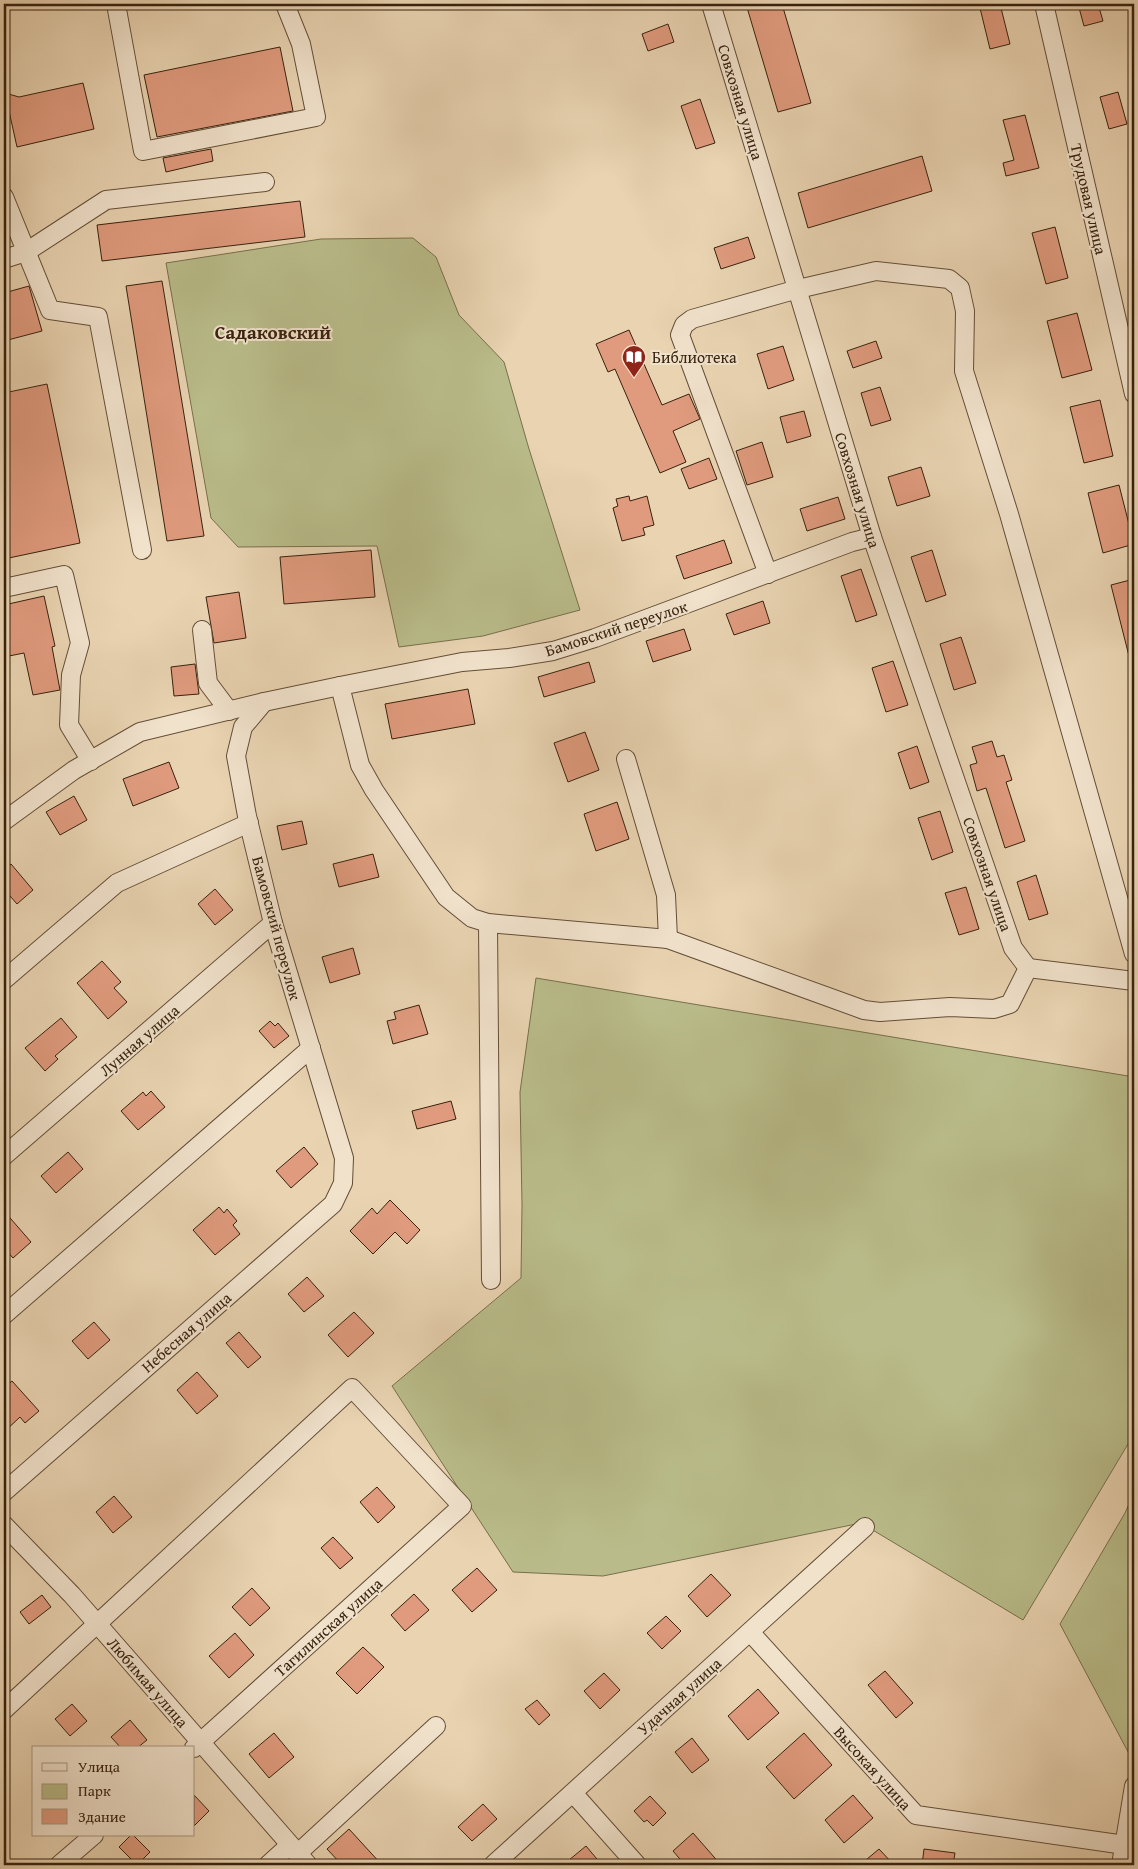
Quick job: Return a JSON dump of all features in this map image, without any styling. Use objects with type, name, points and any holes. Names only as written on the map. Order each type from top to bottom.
[{"type":"street","points":[[116,4],[143,151],[316,117],[301,44],[285,4]]},
{"type":"street","name":"Совхозная улица","points":[[711,4],[872,536],[1013,948],[1028,968]]},
{"type":"street","name":"Трудовая улица","points":[[1044,4],[1134,394]]},
{"type":"street","points":[[4,259],[26,252],[106,200],[265,182]]},
{"type":"street","points":[[4,197],[50,310],[98,317],[142,550]]},
{"type":"street","points":[[768,574],[680,335],[684,325],[692,319],[798,289],[876,271],[949,279],[960,288],[965,311],[964,372],[1009,514],[1134,954]]},
{"type":"street","name":"Бамовский переулок","points":[[4,821],[74,770],[140,732],[264,702],[462,662],[509,658],[553,651],[595,638],[872,536]]},
{"type":"street","points":[[4,588],[64,574],[80,643],[71,674],[69,725],[91,761]]},
{"type":"street","points":[[202,630],[208,683],[229,711]]},
{"type":"street","points":[[340,686],[360,765],[374,790],[446,897],[472,918],[488,923],[668,939],[864,1010],[880,1012],[950,1008],[994,1010],[1010,1004],[1028,968],[1134,981]]},
{"type":"street","name":"Бамовский переулок","points":[[264,702],[243,727],[236,756],[249,823],[273,923],[344,1158]]},
{"type":"street","points":[[626,759],[666,895],[668,939]]},
{"type":"street","points":[[4,980],[117,883],[249,823]]},
{"type":"street","name":"Лунная улица","points":[[4,1156],[273,923]]},
{"type":"street","points":[[488,923],[491,1280]]},
{"type":"street","points":[[4,1315],[311,1048]]},
{"type":"street","name":"Небесная улица","points":[[4,1492],[332,1204],[343,1183],[344,1158]]},
{"type":"street","name":"Тагилинская улица","points":[[98,1624],[352,1388],[462,1506],[197,1745]]},
{"type":"street","name":"Любимая улица","points":[[4,1525],[98,1624],[197,1745],[298,1855]]},
{"type":"street","name":"Удачная улица","points":[[493,1865],[865,1527]]},
{"type":"street","points":[[4,1710],[98,1624]]},
{"type":"street","name":"Высокая улица","points":[[750,1632],[916,1815],[1125,1845]]},
{"type":"street","points":[[268,1865],[298,1855],[436,1726]]},
{"type":"street","points":[[1121,1865],[1134,1786]]},
{"type":"street","points":[[572,1793],[637,1865]]},
{"type":"street","points":[[59,1865],[93,1836]]},
{"type":"green space","points":[[413,238],[436,257],[459,315],[504,362],[529,449],[580,610],[483,636],[399,647],[377,546],[238,547],[211,518],[166,263],[321,239]]},
{"type":"green space","points":[[536,978],[1134,1077],[1134,1434],[1023,1620],[861,1523],[603,1576],[513,1572],[392,1386],[521,1278],[520,1092]]},
{"type":"green space","points":[[1134,1493],[1134,1763],[1060,1624],[1125,1513]]},
{"type":"building","points":[[746,4],[782,4],[811,103],[778,112]]},
{"type":"building","points":[[979,4],[1000,4],[1010,44],[990,49]]},
{"type":"building","points":[[1078,4],[1098,4],[1103,21],[1084,26]]},
{"type":"building","points":[[668,24],[674,42],[648,51],[642,34]]},
{"type":"building","points":[[280,47],[293,111],[157,137],[144,75]]},
{"type":"building","points":[[83,83],[94,129],[17,147],[5,93],[19,97]]},
{"type":"building","points":[[1118,92],[1127,124],[1109,129],[1100,97]]},
{"type":"building","points":[[700,99],[715,143],[696,149],[681,106]]},
{"type":"building","points":[[1025,115],[1039,168],[1006,176],[1003,163],[1014,160],[1003,120]]},
{"type":"building","points":[[211,149],[213,161],[166,172],[163,158]]},
{"type":"building","points":[[922,156],[932,191],[808,228],[798,193]]},
{"type":"building","points":[[300,201],[305,237],[102,261],[97,225]]},
{"type":"building","points":[[1055,227],[1068,278],[1046,284],[1032,233]]},
{"type":"building","points":[[748,237],[755,258],[721,269],[714,248]]},
{"type":"building","points":[[162,281],[204,536],[167,541],[126,286]]},
{"type":"building","points":[[29,286],[42,331],[4,341],[4,293]]},
{"type":"building","points":[[1077,313],[1092,370],[1062,378],[1047,321]]},
{"type":"building","points":[[629,330],[662,405],[689,394],[700,419],[673,431],[686,462],[660,473],[615,369],[608,372],[596,344]]},
{"type":"building","points":[[876,341],[882,358],[853,368],[847,351]]},
{"type":"building","points":[[783,346],[794,380],[768,389],[757,354]]},
{"type":"building","points":[[47,384],[80,543],[4,559],[4,393]]},
{"type":"building","points":[[880,387],[891,420],[871,426],[861,393]]},
{"type":"building","points":[[1100,400],[1113,456],[1084,463],[1070,407]]},
{"type":"building","points":[[804,411],[811,436],[787,443],[780,417]]},
{"type":"building","points":[[762,442],[773,477],[747,485],[736,451]]},
{"type":"building","points":[[709,458],[717,479],[689,489],[681,469]]},
{"type":"building","points":[[921,467],[930,496],[897,506],[888,477]]},
{"type":"building","points":[[1119,485],[1134,544],[1103,553],[1088,493]]},
{"type":"building","points":[[629,496],[630,501],[647,496],[654,525],[643,528],[645,535],[622,541],[613,508],[618,506],[616,499]]},
{"type":"building","points":[[838,497],[845,519],[807,531],[800,509]]},
{"type":"building","points":[[724,540],[732,563],[684,579],[676,556]]},
{"type":"building","points":[[371,550],[375,597],[284,604],[280,557]]},
{"type":"building","points":[[932,550],[946,595],[926,602],[911,557]]},
{"type":"building","points":[[861,569],[877,615],[856,622],[841,576]]},
{"type":"building","points":[[1134,579],[1134,655],[1129,656],[1111,585]]},
{"type":"building","points":[[239,592],[246,638],[214,643],[206,597]]},
{"type":"building","points":[[44,596],[55,646],[52,647],[60,690],[33,695],[24,653],[4,657],[4,605]]},
{"type":"building","points":[[763,601],[770,623],[734,635],[726,614]]},
{"type":"building","points":[[684,629],[691,650],[653,662],[646,641]]},
{"type":"building","points":[[961,637],[976,683],[954,690],[940,644]]},
{"type":"building","points":[[893,661],[908,705],[886,712],[872,668]]},
{"type":"building","points":[[589,662],[595,682],[544,697],[538,677]]},
{"type":"building","points":[[195,664],[199,694],[174,696],[171,667]]},
{"type":"building","points":[[468,689],[475,724],[392,739],[385,704]]},
{"type":"building","points":[[585,732],[599,770],[568,782],[554,743]]},
{"type":"building","points":[[992,741],[997,757],[1004,755],[1012,780],[1006,782],[1025,841],[1005,848],[986,788],[977,791],[970,765],[977,763],[972,747]]},
{"type":"building","points":[[917,746],[929,782],[910,789],[898,753]]},
{"type":"building","points":[[169,762],[179,788],[133,806],[123,779]]},
{"type":"building","points":[[74,796],[87,820],[60,835],[46,812]]},
{"type":"building","points":[[617,802],[629,839],[596,851],[584,814]]},
{"type":"building","points":[[940,811],[953,852],[932,860],[918,818]]},
{"type":"building","points":[[302,821],[307,844],[282,850],[277,826]]},
{"type":"building","points":[[373,854],[379,877],[339,887],[333,864]]},
{"type":"building","points":[[11,864],[33,890],[17,904],[4,889],[4,870]]},
{"type":"building","points":[[1036,875],[1048,914],[1029,920],[1017,882]]},
{"type":"building","points":[[966,887],[979,929],[959,935],[945,893]]},
{"type":"building","points":[[215,889],[233,910],[215,925],[198,904]]},
{"type":"building","points":[[353,948],[360,974],[330,983],[322,957]]},
{"type":"building","points":[[102,961],[121,982],[114,988],[127,1002],[108,1019],[77,983]]},
{"type":"building","points":[[419,1005],[428,1034],[393,1044],[387,1021],[396,1019],[394,1012]]},
{"type":"building","points":[[61,1018],[77,1037],[55,1056],[58,1059],[45,1071],[25,1048]]},
{"type":"building","points":[[270,1021],[275,1026],[278,1023],[289,1036],[274,1048],[259,1031]]},
{"type":"building","points":[[151,1091],[165,1107],[138,1130],[121,1111],[143,1092],[146,1096]]},
{"type":"building","points":[[451,1101],[456,1119],[417,1129],[412,1111]]},
{"type":"building","points":[[304,1147],[318,1164],[291,1188],[276,1171]]},
{"type":"building","points":[[68,1152],[83,1169],[56,1193],[41,1176]]},
{"type":"building","points":[[390,1200],[420,1230],[407,1244],[395,1232],[373,1254],[350,1231],[372,1208],[377,1214]]},
{"type":"building","points":[[219,1207],[224,1213],[227,1209],[237,1221],[233,1225],[240,1234],[215,1255],[193,1230]]},
{"type":"building","points":[[4,1211],[31,1242],[13,1258],[4,1248]]},
{"type":"building","points":[[307,1277],[324,1296],[304,1312],[288,1294]]},
{"type":"building","points":[[354,1312],[374,1333],[348,1357],[328,1335]]},
{"type":"building","points":[[94,1322],[110,1340],[88,1359],[72,1341]]},
{"type":"building","points":[[239,1332],[261,1357],[248,1368],[226,1343]]},
{"type":"building","points":[[197,1372],[218,1396],[197,1414],[177,1390]]},
{"type":"building","points":[[12,1381],[39,1411],[25,1423],[20,1417],[4,1432],[4,1388]]},
{"type":"building","points":[[377,1487],[395,1507],[378,1523],[360,1502]]},
{"type":"building","points":[[114,1496],[132,1517],[113,1533],[96,1512]]},
{"type":"building","points":[[333,1537],[353,1558],[340,1569],[321,1548]]},
{"type":"building","points":[[477,1568],[497,1590],[472,1612],[452,1590]]},
{"type":"building","points":[[711,1574],[731,1595],[707,1617],[688,1596]]},
{"type":"building","points":[[252,1588],[270,1608],[250,1626],[232,1607]]},
{"type":"building","points":[[414,1594],[429,1610],[405,1631],[391,1615]]},
{"type":"building","points":[[42,1595],[51,1607],[29,1624],[20,1612]]},
{"type":"building","points":[[666,1616],[681,1631],[662,1649],[647,1633]]},
{"type":"building","points":[[235,1633],[254,1655],[229,1678],[209,1656]]},
{"type":"building","points":[[363,1647],[384,1667],[357,1694],[336,1673]]},
{"type":"building","points":[[885,1671],[913,1703],[896,1718],[868,1685]]},
{"type":"building","points":[[604,1673],[620,1690],[600,1709],[584,1691]]},
{"type":"building","points":[[758,1689],[779,1713],[748,1740],[728,1716]]},
{"type":"building","points":[[537,1700],[550,1715],[539,1725],[525,1709]]},
{"type":"building","points":[[72,1704],[87,1721],[70,1736],[55,1719]]},
{"type":"building","points":[[130,1720],[147,1740],[140,1746],[119,1746],[111,1737]]},
{"type":"building","points":[[274,1733],[294,1757],[269,1778],[249,1754]]},
{"type":"building","points":[[804,1733],[832,1765],[794,1799],[766,1767]]},
{"type":"building","points":[[692,1738],[709,1760],[692,1773],[675,1752]]},
{"type":"building","points":[[853,1795],[873,1818],[844,1843],[825,1820]]},
{"type":"building","points":[[195,1796],[209,1811],[195,1825]]},
{"type":"building","points":[[650,1796],[666,1813],[653,1826],[647,1820],[644,1822],[634,1811]]},
{"type":"building","points":[[483,1804],[497,1819],[472,1841],[458,1827]]},
{"type":"building","points":[[349,1829],[382,1865],[342,1865],[327,1849]]},
{"type":"building","points":[[693,1833],[721,1865],[685,1865],[673,1851]]},
{"type":"building","points":[[130,1836],[134,1836],[150,1852],[137,1865],[119,1847]]},
{"type":"building","points":[[586,1846],[602,1865],[563,1865]]},
{"type":"building","points":[[879,1849],[894,1865],[860,1865]]},
{"type":"building","points":[[924,1849],[955,1853],[953,1865],[922,1865]]},
{"type":"place","name":"Библиотека","points":[[634,378]]},
{"type":"district","name":"Садаковский","points":[[273,332]]}]
